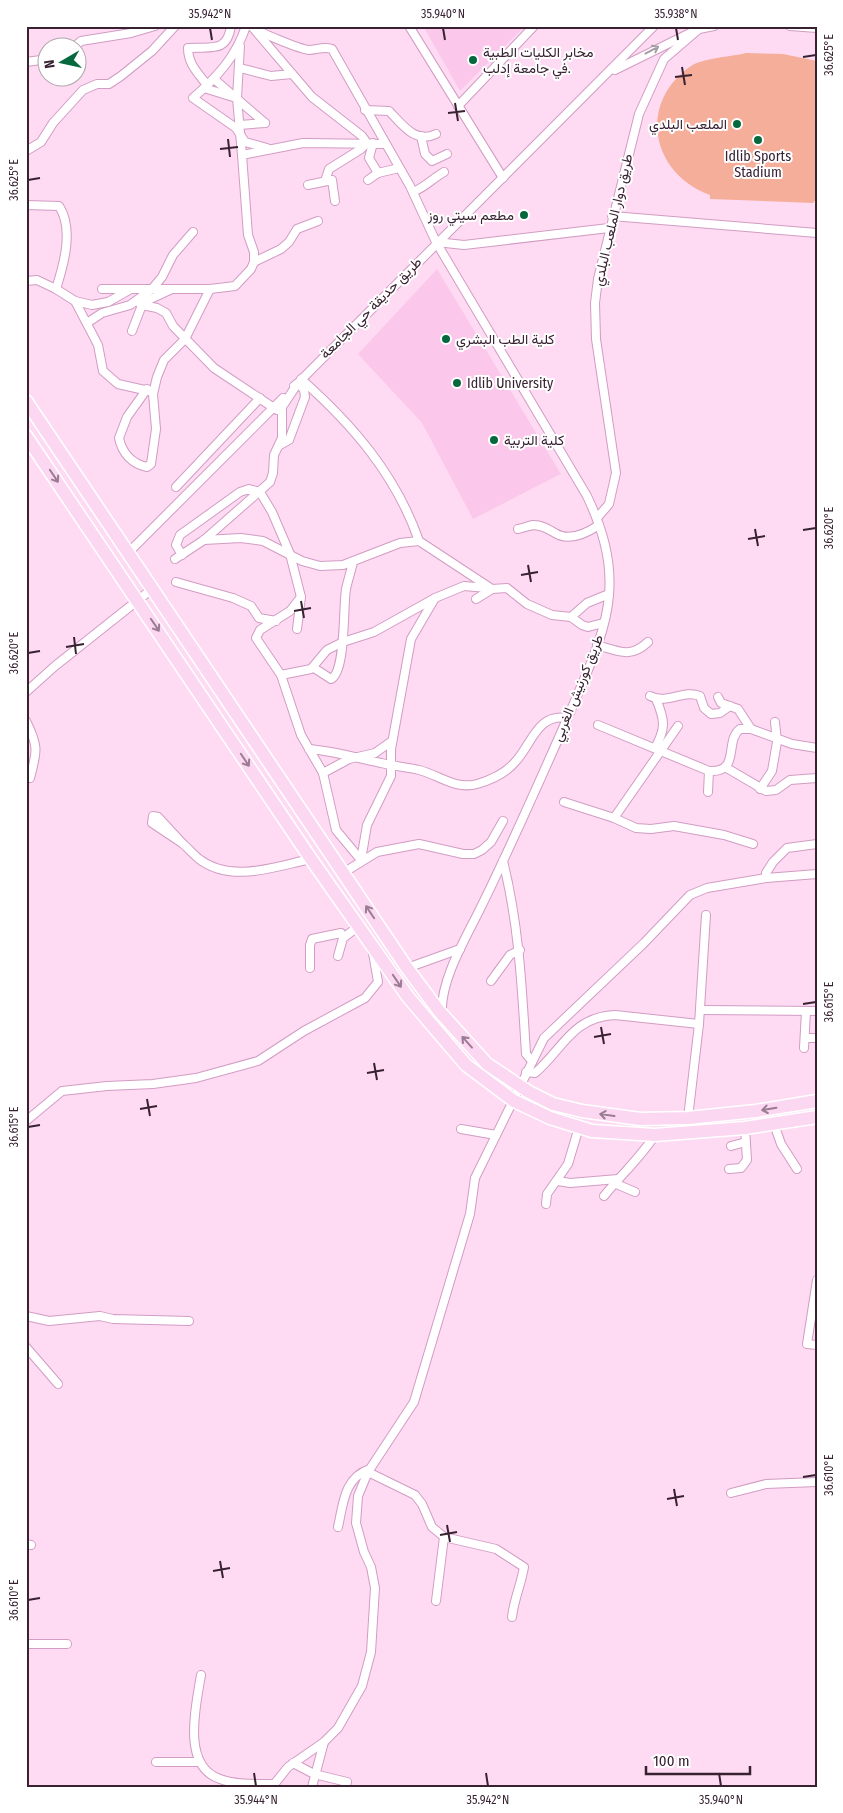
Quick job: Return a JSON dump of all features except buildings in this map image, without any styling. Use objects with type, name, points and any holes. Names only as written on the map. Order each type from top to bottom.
[{"type":"main road","points":[[26,401],[408,968],[442,1014],[487,1064],[553,1104],[582,1111],[640,1119],[688,1118],[756,1111],[817,1101]]},
{"type":"main road","points":[[26,436],[138,599],[311,859],[408,997],[466,1065],[514,1101],[550,1118],[592,1131],[656,1134],[745,1128],[817,1117]]},
{"type":"street","points":[[88,39],[127,29],[131,33],[155,26]]},
{"type":"street","points":[[26,151],[41,142],[53,123],[83,90],[92,86],[109,84],[121,76],[152,51],[175,26]]},
{"type":"street","points":[[232,26],[226,43],[220,47],[188,48],[188,56],[205,87],[237,98]]},
{"type":"street","points":[[409,26],[503,178]]},
{"type":"street","points":[[458,106],[534,26]]},
{"type":"street","name":"طريق حديقة حي الجامعة","points":[[260,492],[249,489],[240,492],[180,535],[176,544],[179,557],[204,540],[260,492],[272,478],[274,455],[280,445],[282,434],[277,410],[299,381],[654,26]]},
{"type":"street","name":"طريق حديقة حي الجامعة","points":[[609,73],[695,28],[714,26]]},
{"type":"street","points":[[790,26],[817,28]]},
{"type":"street","points":[[271,149],[249,144],[236,128],[193,98],[230,61],[250,27],[312,97],[370,143]]},
{"type":"street","name":"طريق كورنيش الغربي","points":[[250,27],[302,49],[312,50],[326,47],[332,49],[384,144],[413,192],[436,242],[587,496],[598,522],[609,557],[609,594],[597,645],[529,808],[460,949],[441,1000],[442,1014]]},
{"type":"street","name":"طريق دوار الملعب البلدي","points":[[598,522],[609,504],[616,473],[598,349],[595,303],[609,228],[639,114],[664,59],[695,28]]},
{"type":"street","points":[[102,289],[210,289],[235,286],[251,269],[254,262],[254,252],[248,234],[237,98],[240,44]]},
{"type":"street","points":[[240,68],[271,76],[292,74]]},
{"type":"street","points":[[214,79],[266,123],[239,125]]},
{"type":"street","points":[[365,110],[389,111],[407,130],[428,138],[436,134]]},
{"type":"street","points":[[421,136],[425,154],[432,161],[447,154]]},
{"type":"street","points":[[242,155],[303,143],[384,144]]},
{"type":"street","points":[[370,143],[369,158],[378,174]]},
{"type":"street","points":[[325,181],[329,169],[370,143]]},
{"type":"street","points":[[368,180],[378,174],[399,168]]},
{"type":"street","points":[[413,192],[425,187],[429,180],[444,172]]},
{"type":"street","points":[[308,186],[332,180],[335,201]]},
{"type":"street","points":[[26,205],[59,206],[66,219],[68,236],[56,289]]},
{"type":"street","points":[[612,216],[817,232]]},
{"type":"street","points":[[254,262],[281,249],[289,242],[297,229],[318,221]]},
{"type":"street","points":[[436,242],[464,245],[609,228]]},
{"type":"street","points":[[132,331],[142,295],[152,289],[162,277],[173,255],[193,232]]},
{"type":"street","points":[[26,281],[36,280],[56,289],[75,301],[98,306],[131,289]]},
{"type":"street","points":[[87,323],[102,313],[139,304],[171,289]]},
{"type":"street","points":[[150,392],[156,429],[151,464],[147,467],[136,463],[126,455],[119,438],[127,417],[150,392],[164,360],[185,339],[210,289]]},
{"type":"street","points":[[75,301],[98,346],[103,371],[118,384],[150,392]]},
{"type":"street","points":[[128,553],[277,410],[214,368],[185,339],[166,313],[157,308],[139,304]]},
{"type":"street","points":[[280,445],[287,442],[290,437],[305,397],[304,390],[299,381]]},
{"type":"street","points":[[299,381],[357,433],[404,504],[419,541],[492,589]]},
{"type":"street","points":[[176,487],[260,398]]},
{"type":"street","points":[[260,492],[272,512],[290,554],[301,597],[297,630]]},
{"type":"street","points":[[518,529],[533,525],[548,528],[556,534],[567,537],[579,535],[598,522]]},
{"type":"street","points":[[204,540],[241,538],[263,541],[320,566],[353,562],[400,543],[419,541]]},
{"type":"street","points":[[281,675],[314,668],[329,678],[335,676],[343,642],[346,590],[353,562]]},
{"type":"street","points":[[176,582],[233,598],[251,606],[259,618],[276,621]]},
{"type":"street","points":[[314,668],[324,652],[343,642],[374,632],[435,598],[464,586],[492,589],[507,588],[527,604],[559,618],[571,617],[587,603],[609,594]]},
{"type":"street","points":[[26,692],[54,666],[152,589]]},
{"type":"street","points":[[476,599],[492,589]]},
{"type":"street","points":[[301,597],[290,611],[260,630],[256,638],[281,675],[301,734],[323,773],[334,827],[361,860]]},
{"type":"street","points":[[361,860],[367,825],[389,782],[392,741],[411,639],[435,598]]},
{"type":"street","points":[[571,617],[582,626],[588,627],[603,623]]},
{"type":"street","points":[[597,645],[629,654],[640,650],[648,642]]},
{"type":"street","points":[[658,750],[664,728],[662,716],[653,698],[673,699],[694,694],[700,696],[704,708],[711,714],[720,713],[730,706]]},
{"type":"street","points":[[718,697],[721,703],[738,709],[751,729]]},
{"type":"street","points":[[309,749],[357,756],[420,770],[448,782],[472,785],[497,776],[515,763],[544,722],[557,716],[567,718]]},
{"type":"street","points":[[26,721],[34,742],[37,758],[30,778],[26,776]]},
{"type":"street","points":[[760,789],[771,774],[777,738],[775,722]]},
{"type":"street","points":[[598,725],[709,771],[725,767],[730,759],[736,732],[740,729],[751,729],[792,744],[817,748]]},
{"type":"street","points":[[614,818],[658,750],[678,726]]},
{"type":"street","points":[[323,773],[357,756],[375,752],[392,741]]},
{"type":"street","points":[[725,767],[760,789],[772,792],[786,782],[817,778]]},
{"type":"street","points":[[708,792],[709,771]]},
{"type":"street","points":[[771,774],[786,782]]},
{"type":"street","points":[[564,802],[614,818],[636,828],[674,826],[724,835],[753,844]]},
{"type":"street","points":[[344,873],[361,860],[381,850],[397,849],[419,844],[463,854],[474,854],[491,842],[503,821]]},
{"type":"street","points":[[182,843],[200,859],[219,868],[239,873],[311,859]]},
{"type":"street","points":[[766,878],[766,873],[773,862],[787,848],[817,844]]},
{"type":"street","points":[[503,861],[514,908],[520,950],[526,1054],[532,1061]]},
{"type":"street","points":[[201,1675],[194,1723],[194,1746],[199,1762],[219,1779],[273,1786],[293,1763],[324,1742],[338,1728],[362,1686],[371,1652],[375,1588],[371,1567],[356,1524],[358,1496],[369,1471],[414,1402],[470,1214],[475,1178],[514,1101],[519,1085],[544,1038],[644,943],[690,895],[707,888],[766,878],[817,874]]},
{"type":"street","points":[[688,1118],[699,1024],[706,915]]},
{"type":"street","points":[[338,956],[344,938],[359,926]]},
{"type":"street","points":[[310,968],[310,945],[312,940],[341,933],[344,938]]},
{"type":"street","points":[[26,1121],[62,1091],[107,1086],[153,1084],[196,1078],[258,1061],[304,1031],[365,998],[378,982],[370,941]]},
{"type":"street","points":[[408,968],[460,949]]},
{"type":"street","points":[[491,981],[510,955],[520,950]]},
{"type":"street","points":[[700,1010],[817,1011]]},
{"type":"street","points":[[804,1048],[806,1011]]},
{"type":"street","points":[[526,1072],[535,1073],[576,1029],[601,1016],[615,1015],[699,1024]]},
{"type":"street","points":[[805,1038],[817,1038]]},
{"type":"street","points":[[774,1124],[781,1144],[797,1169]]},
{"type":"street","points":[[546,1204],[547,1194],[558,1181],[568,1164],[579,1127]]},
{"type":"street","points":[[729,1169],[741,1168],[747,1160],[745,1128]]},
{"type":"street","points":[[461,1129],[496,1135]]},
{"type":"street","points":[[604,1196],[616,1181],[636,1162],[656,1134]]},
{"type":"street","points":[[731,1146],[746,1142]]},
{"type":"street","points":[[558,1181],[570,1183],[616,1181],[635,1192]]},
{"type":"street","points":[[817,1280],[807,1344],[817,1345]]},
{"type":"street","points":[[26,1316],[49,1321],[100,1316],[113,1319],[189,1321]]},
{"type":"street","points":[[26,1347],[58,1384]]},
{"type":"street","points":[[338,1527],[346,1490],[362,1472],[369,1471],[415,1494],[422,1504],[432,1527],[444,1537],[496,1549],[524,1567],[521,1584],[515,1593],[512,1617]]},
{"type":"street","points":[[731,1493],[766,1484],[817,1482]]},
{"type":"street","points":[[436,1601],[444,1537]]},
{"type":"street","points":[[26,1644],[68,1644]]},
{"type":"street","points":[[312,1787],[324,1742]]},
{"type":"street","points":[[156,1762],[199,1762]]},
{"type":"street","points":[[293,1763],[314,1774],[347,1782]]},
{"type":"shaded area","points":[[423,26],[525,26],[460,91]]},
{"type":"shaded area","name":"الملعب البلدي","points":[[746,53],[783,54],[817,61],[817,198],[813,203],[710,199],[710,195],[690,185],[675,171],[664,155],[658,136],[658,118],[663,99],[674,81],[696,63]]},
{"type":"shaded area","points":[[437,269],[561,474],[473,519],[422,423],[358,354]]},
{"type":"place","name":"مخابر الكليات الطبية في جامعة إدلب.","points":[[473,60]]},
{"type":"place","name":"الملعب البلدي","points":[[737,124]]},
{"type":"place","name":"Idlib Sports Stadium","points":[[758,140]]},
{"type":"place","name":"مطعم سيتي روز","points":[[524,215]]},
{"type":"place","name":"كلية الطب البشري","points":[[446,339]]},
{"type":"place","name":"Idlib University","points":[[457,383]]},
{"type":"place","name":"كلية التربية","points":[[494,440]]}]
